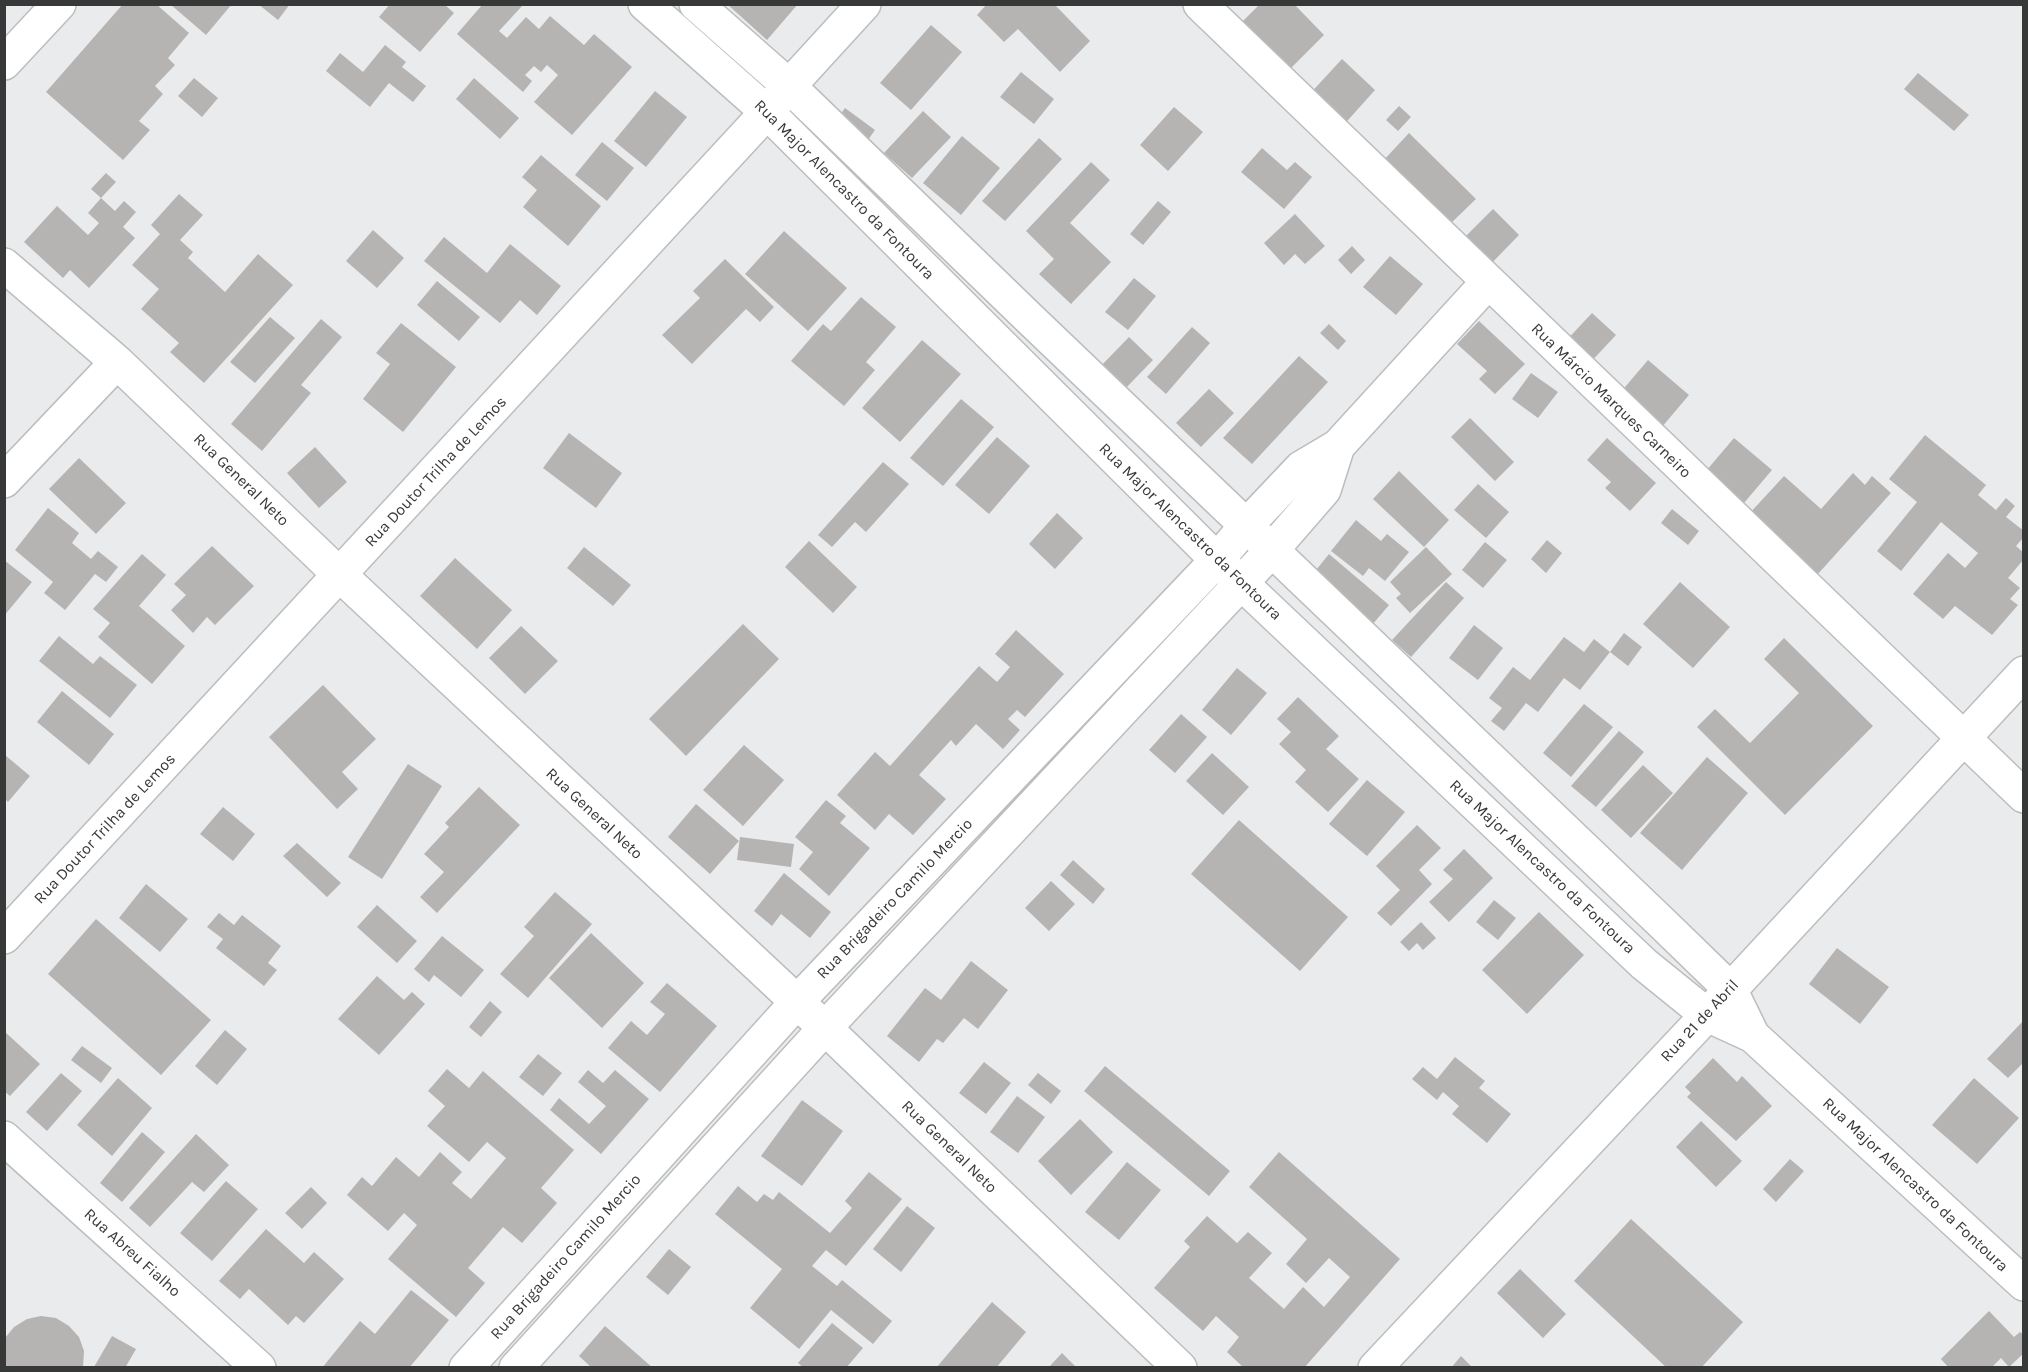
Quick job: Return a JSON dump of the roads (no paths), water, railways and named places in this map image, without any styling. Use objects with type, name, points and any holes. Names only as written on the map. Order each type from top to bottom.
[{"type":"street","points":[[4,63],[59,4]]},
{"type":"street","name":"Rua Major Alencastro da Fontoura","points":[[645,4],[767,112],[1217,560],[1644,964],[1707,1015],[1753,1036],[2024,1284]]},
{"type":"street","name":"Rua Major Alencastro da Fontoura","points":[[696,4],[789,86],[1730,989],[1753,1036]]},
{"type":"street","name":"Rua Doutor Trilha de Lemos","points":[[4,937],[341,576],[864,4]]},
{"type":"street","name":"Rua Márcio Marques Carneiro","points":[[1200,4],[1962,739],[2024,796]]},
{"type":"street","name":"Rua General Neto","points":[[4,265],[117,362],[341,576],[825,1028],[1180,1368]]},
{"type":"street","name":"Rua Brigadeiro Camilo Mercio","points":[[466,1368],[796,1003],[1217,560],[1301,468],[1338,446],[1488,282]]},
{"type":"street","points":[[1000,344],[1029,318]]},
{"type":"street","points":[[4,481],[117,362]]},
{"type":"street","name":"Rua Brigadeiro Camilo Mercio","points":[[516,1368],[825,1028],[1272,550],[1324,490],[1338,446]]},
{"type":"street","name":"Rua 21 de Abril","points":[[1375,1368],[2024,673]]},
{"type":"street","points":[[986,803],[1012,828]]},
{"type":"street","name":"Rua Abreu Fialho","points":[[4,1138],[259,1368]]},
{"type":"street","points":[[586,1234],[613,1261]]}]
